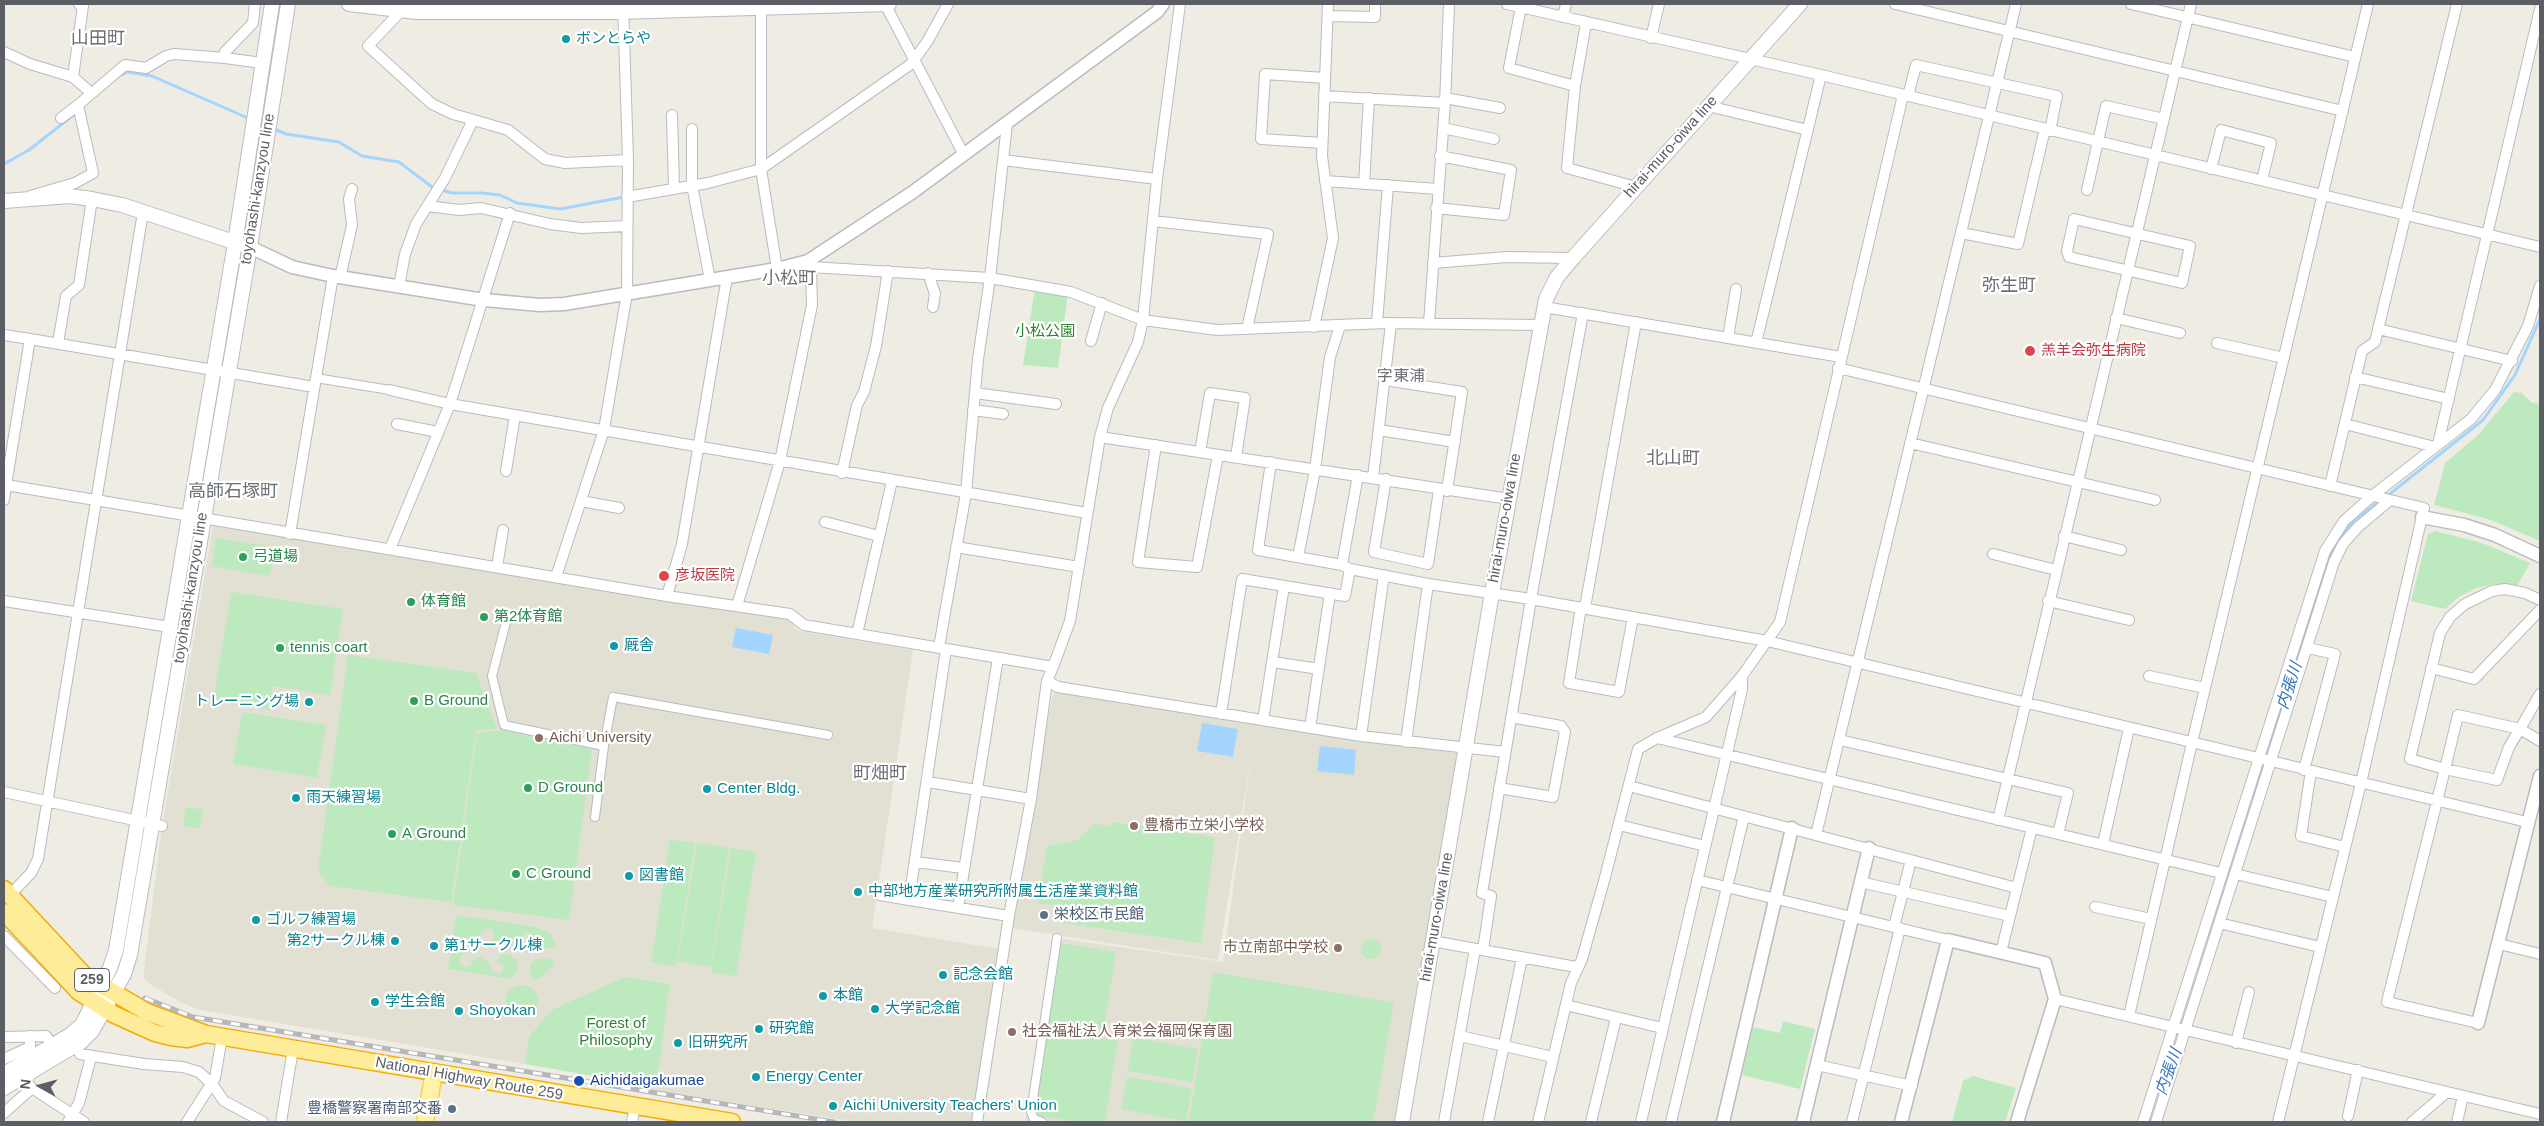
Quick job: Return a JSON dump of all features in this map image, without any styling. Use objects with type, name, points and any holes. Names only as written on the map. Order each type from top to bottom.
[{"type":"highway","name":"National Highway Route 259","points":[[7,892],[85,976],[147,1012],[214,1036],[434,1073],[633,1114],[732,1122]]},
{"type":"highway","name":"National Highway Route 259","points":[[4,912],[48,971],[99,1006],[143,1028],[171,1037],[187,1039],[214,1036]]},
{"type":"main road","name":"toyohashi-kanzyou line","points":[[4,1088],[81,1042],[92,1030],[99,1006],[108,990],[116,950],[151,823],[196,516],[213,369],[235,243],[272,4]]},
{"type":"main road","name":"toyohashi-kanzyou line","points":[[151,823],[170,627],[227,372],[250,247],[288,4]]},
{"type":"main road","points":[[349,4],[401,11],[419,8],[889,4]]},
{"type":"main road","name":"hirai-muro-oiwa line","points":[[1402,1122],[1508,499],[1540,325],[1550,288],[1573,258],[1800,4]]},
{"type":"main road","points":[[4,201],[70,196],[92,199],[143,212],[250,247]]},
{"type":"main road","name":"toyohashi-kanzyou line","points":[[4,1074],[76,1031],[99,1006]]},
{"type":"main road","points":[[425,1122],[434,1073]]},
{"type":"street","points":[[225,58],[225,52],[253,23],[255,4]]},
{"type":"street","points":[[885,4],[964,155]]},
{"type":"street","points":[[627,197],[674,189],[761,169],[914,60],[927,42],[948,4]]},
{"type":"street","points":[[810,264],[1007,124],[1157,12],[1163,4]]},
{"type":"street","points":[[977,1122],[1009,916],[1031,799],[1048,681],[1070,621],[1100,437],[1108,408],[1138,342],[1143,320],[1157,179],[1180,4]]},
{"type":"street","points":[[1314,327],[1333,238],[1332,216],[1325,181],[1322,143],[1328,4]]},
{"type":"street","points":[[1328,16],[1375,17],[1375,4]]},
{"type":"street","points":[[1429,323],[1445,100],[1449,4]]},
{"type":"street","points":[[1507,4],[1821,75],[2155,156],[2540,246]]},
{"type":"street","points":[[1563,17],[1566,4]]},
{"type":"street","points":[[1651,38],[1660,4]]},
{"type":"street","points":[[1895,4],[2343,111]]},
{"type":"street","points":[[1816,835],[2016,4]]},
{"type":"street","points":[[2131,4],[2355,56]]},
{"type":"street","points":[[1998,820],[2048,601],[2191,4]]},
{"type":"street","points":[[2129,1016],[2368,4]]},
{"type":"street","points":[[2330,486],[2362,351],[2375,342],[2457,4]]},
{"type":"street","points":[[72,77],[82,5]]},
{"type":"street","points":[[761,6],[761,169],[776,269]]},
{"type":"street","points":[[556,577],[604,430],[628,293],[628,160],[623,7]]},
{"type":"street","points":[[1521,7],[1508,68],[1575,86]]},
{"type":"street","points":[[2436,446],[2449,399],[2540,9]]},
{"type":"street","points":[[401,11],[368,46],[432,104],[473,120],[508,130],[545,159],[565,163],[628,160]]},
{"type":"street","points":[[1586,23],[1575,86],[1567,168],[1636,187]]},
{"type":"street","points":[[4,52],[30,64],[72,77],[90,92]]},
{"type":"street","points":[[61,118],[79,109],[90,92],[126,65],[146,68],[166,56],[174,54],[262,63]]},
{"type":"street","points":[[1538,1122],[1576,967],[1582,959],[1638,749],[1657,738],[1706,717],[1742,676],[1780,622],[1838,368],[1906,96],[1916,65],[2057,96],[2018,244],[1961,233]]},
{"type":"street","points":[[1322,143],[1261,139],[1265,74],[1325,78]]},
{"type":"street","points":[[1756,342],[1821,75]]},
{"type":"street","points":[[1324,96],[1445,100],[1500,108]]},
{"type":"street","points":[[1364,184],[1369,98]]},
{"type":"street","points":[[1708,106],[1808,130]]},
{"type":"street","points":[[2087,190],[2106,106],[2164,119]]},
{"type":"street","points":[[27,198],[34,193],[74,183],[93,173],[79,109]]},
{"type":"street","points":[[672,116],[674,189]]},
{"type":"street","points":[[398,286],[405,254],[416,224],[438,189],[473,120]]},
{"type":"street","points":[[909,900],[928,782],[942,648],[956,547],[966,493],[973,410],[1007,124]]},
{"type":"street","points":[[1443,128],[1494,138]]},
{"type":"street","points":[[692,129],[692,185],[710,280]]},
{"type":"street","points":[[2211,169],[2220,130],[2271,143],[2262,180]]},
{"type":"street","points":[[1436,208],[1504,215],[1511,170],[1440,156]]},
{"type":"street","points":[[1003,160],[1157,179]]},
{"type":"street","points":[[1325,181],[1438,188]]},
{"type":"street","points":[[1377,323],[1388,186]]},
{"type":"street","points":[[290,534],[315,382],[336,277],[352,225],[349,199],[352,189]]},
{"type":"street","points":[[58,343],[66,296],[79,285],[92,199]]},
{"type":"street","points":[[427,206],[459,210],[481,208],[510,213],[550,224],[580,228],[628,226]]},
{"type":"street","points":[[7,892],[36,866],[143,212]]},
{"type":"street","points":[[390,550],[450,404],[510,213]]},
{"type":"street","points":[[2074,219],[2190,246],[2182,283],[2127,270],[2069,257],[2066,251],[2074,219]]},
{"type":"street","points":[[1153,220],[1268,234],[1247,329]]},
{"type":"street","points":[[250,247],[292,267],[336,277],[484,300],[540,305],[564,304],[810,264],[990,278],[1071,292],[1143,320],[1218,330],[1377,323],[1540,325]]},
{"type":"street","points":[[1433,263],[1507,257],[1573,258]]},
{"type":"street","points":[[737,606],[780,461],[812,305],[810,264]]},
{"type":"street","points":[[842,473],[857,405],[864,392],[876,346],[888,271]]},
{"type":"street","points":[[928,273],[935,294],[933,307]]},
{"type":"street","points":[[668,596],[682,544],[727,277]]},
{"type":"street","points":[[2143,1122],[2258,758],[2326,551],[2333,535],[2344,521],[2372,496],[2471,419],[2495,390],[2512,361],[2528,326],[2540,286]]},
{"type":"street","points":[[1728,338],[1736,289]]},
{"type":"street","points":[[1092,341],[1102,303]]},
{"type":"street","points":[[1544,307],[1841,357]]},
{"type":"street","points":[[1444,1122],[1460,1036],[1491,896],[1482,893],[1511,717],[1583,313]]},
{"type":"street","points":[[2116,318],[2180,333]]},
{"type":"street","points":[[1633,617],[1619,692],[1568,682],[1580,613],[1584,608],[1636,322]]},
{"type":"street","points":[[1373,478],[1391,324]]},
{"type":"street","points":[[1298,557],[1315,470],[1330,357],[1340,326]]},
{"type":"street","points":[[2378,329],[2512,361]]},
{"type":"street","points":[[4,335],[227,372],[390,390],[450,404],[699,448],[1087,513]]},
{"type":"street","points":[[4,500],[30,339]]},
{"type":"street","points":[[2217,343],[2284,358]]},
{"type":"street","points":[[1838,368],[2089,430],[2424,508],[2361,783],[2278,1122]]},
{"type":"street","points":[[2356,377],[2449,399]]},
{"type":"street","points":[[1385,380],[1462,392],[1455,442],[1428,564],[1374,552],[1386,479]]},
{"type":"street","points":[[975,393],[1056,404]]},
{"type":"street","points":[[1200,452],[1210,393],[1245,398],[1236,457]]},
{"type":"street","points":[[973,410],[1003,414]]},
{"type":"street","points":[[506,471],[515,415]]},
{"type":"street","points":[[397,424],[438,432]]},
{"type":"street","points":[[2344,424],[2436,446]]},
{"type":"street","points":[[1379,430],[1455,442]]},
{"type":"street","points":[[1100,437],[1508,499]]},
{"type":"street","points":[[1910,443],[2155,500]]},
{"type":"street","points":[[1156,445],[1138,562],[1197,567],[1218,454]]},
{"type":"street","points":[[1271,462],[1258,550],[1428,584],[1532,599],[1767,641],[2527,822]]},
{"type":"street","points":[[1221,714],[1242,579],[1345,596],[1346,567],[1358,475]]},
{"type":"street","points":[[857,634],[892,481]]},
{"type":"street","points":[[5,485],[196,516],[290,534],[668,596],[790,614],[804,626],[1053,667]]},
{"type":"street","points":[[581,501],[619,508]]},
{"type":"street","points":[[2156,1122],[2334,562],[2343,544],[2358,527],[2389,501]]},
{"type":"street","points":[[2422,517],[2464,524],[2495,534],[2540,556]]},
{"type":"street","points":[[826,522],[879,536]]},
{"type":"street","points":[[497,567],[503,530]]},
{"type":"street","points":[[2064,536],[2121,550]]},
{"type":"street","points":[[956,547],[1078,567]]},
{"type":"street","points":[[1993,554],[2056,570]]},
{"type":"street","points":[[1361,736],[1384,575]]},
{"type":"street","points":[[1406,742],[1428,584]]},
{"type":"street","points":[[1263,720],[1284,586]]},
{"type":"street","points":[[2540,600],[2525,593],[2505,589],[2492,591],[2465,604],[2450,617],[2440,633],[2410,758],[2445,769],[2497,780],[2509,747],[2540,694]]},
{"type":"street","points":[[1310,728],[1330,593]]},
{"type":"street","points":[[4,601],[170,627]]},
{"type":"street","points":[[2048,601],[2129,620]]},
{"type":"street","points":[[2431,668],[2474,679],[2540,610]]},
{"type":"street","points":[[506,622],[492,676],[504,725],[604,746]]},
{"type":"street","points":[[2308,648],[2334,654],[2308,771],[2301,836],[2345,847]]},
{"type":"street","points":[[958,908],[998,658]]},
{"type":"street","points":[[1273,662],[1320,669]]},
{"type":"street","points":[[1641,1122],[1742,689],[1742,676]]},
{"type":"street","points":[[2149,676],[2205,688]]},
{"type":"street","points":[[1048,681],[1058,687],[1361,736],[1406,742],[1467,746],[1505,752]]},
{"type":"street","points":[[595,817],[604,746],[613,697],[828,734]]},
{"type":"street","points":[[2540,741],[2520,729],[2458,716],[2387,1002],[2478,1023],[2540,776]]},
{"type":"street","points":[[1499,788],[1553,798],[1565,732],[1560,726],[1511,717]]},
{"type":"street","points":[[2103,844],[2129,728]]},
{"type":"street","points":[[1657,738],[2221,873]]},
{"type":"street","points":[[1840,740],[2068,793],[2058,834]]},
{"type":"street","points":[[928,782],[1031,799]]},
{"type":"street","points":[[1629,786],[2017,888]]},
{"type":"street","points":[[4,792],[151,823]]},
{"type":"street","points":[[1671,1122],[1744,816]]},
{"type":"street","points":[[1619,825],[1705,846]]},
{"type":"street","points":[[1723,1122],[1792,828]]},
{"type":"street","points":[[2001,952],[2032,828]]},
{"type":"street","points":[[1803,1122],[1869,848]]},
{"type":"street","points":[[1852,1122],[1911,860]]},
{"type":"street","points":[[915,862],[963,868]]},
{"type":"street","points":[[2235,874],[2333,897]]},
{"type":"street","points":[[1697,880],[2045,963],[2056,999],[2017,1122]]},
{"type":"street","points":[[1860,882],[1903,890],[2010,916]]},
{"type":"street","points":[[880,895],[1009,916]]},
{"type":"street","points":[[2095,907],[2151,919]]},
{"type":"street","points":[[2219,923],[2320,947]]},
{"type":"street","points":[[4,936],[48,971],[55,988]]},
{"type":"street","points":[[1042,1122],[1034,1119],[1031,1112],[1057,938]]},
{"type":"street","points":[[1901,1122],[1912,1086],[1948,940]]},
{"type":"street","points":[[1432,941],[1576,967]]},
{"type":"street","points":[[2499,944],[2540,954]]},
{"type":"street","points":[[1488,1122],[1522,958]]},
{"type":"street","points":[[2236,1043],[2249,992]]},
{"type":"street","points":[[2056,999],[2540,1114]]},
{"type":"street","points":[[1566,1006],[1662,1028]]},
{"type":"street","points":[[1591,1122],[1616,1018]]},
{"type":"street","points":[[4,1059],[30,1047],[30,1036]]},
{"type":"street","points":[[4,1037],[46,1036],[53,1046]]},
{"type":"street","points":[[187,1122],[212,1084],[214,1036]]},
{"type":"street","points":[[1460,1036],[1553,1057]]},
{"type":"street","points":[[281,1122],[293,1048]]},
{"type":"street","points":[[80,1054],[91,1057],[183,1067],[199,1072],[212,1084],[224,1101],[263,1122]]},
{"type":"street","points":[[70,1119],[79,1103],[91,1057]]},
{"type":"street","points":[[1817,1065],[1912,1086]]},
{"type":"street","points":[[2348,1116],[2358,1070]]},
{"type":"street","points":[[22,1077],[32,1088],[70,1119],[84,1122]]},
{"type":"street","points":[[4,1113],[32,1088]]},
{"type":"street","points":[[2412,1122],[2447,1092]]},
{"type":"street","points":[[2457,1122],[2463,1096]]},
{"type":"shaded area","name":"Aichi University","points":[[213,526],[791,617],[794,627],[799,631],[913,650],[872,928],[999,949],[973,1122],[858,1122],[626,1086],[626,1081],[201,1010],[182,1003],[153,986],[143,978],[162,826]]},
{"type":"shaded area","points":[[1055,692],[1462,754],[1396,1122],[1025,1122],[1057,938],[1223,962],[1251,759],[1218,960],[1011,928],[1052,697]]},
{"type":"green space","name":"小松公園","points":[[1035,288],[1068,294],[1058,368],[1023,365]]},
{"type":"green space","points":[[2514,392],[2522,393],[2531,402],[2540,404],[2540,541],[2488,519],[2434,505],[2445,463],[2478,435]]},
{"type":"green space","points":[[2435,531],[2482,543],[2530,563],[2517,586],[2494,584],[2477,588],[2459,597],[2445,609],[2411,601],[2428,534]]},
{"type":"green space","name":"弓道場","points":[[216,538],[275,547],[270,576],[212,566]]},
{"type":"green space","name":"tennis coart","points":[[231,592],[343,609],[330,695],[273,686],[269,710],[213,701]]},
{"type":"green space","points":[[348,655],[476,673],[497,728],[476,731],[451,902],[330,886],[318,871]]},
{"type":"green space","points":[[242,712],[326,725],[317,778],[233,764]]},
{"type":"green space","points":[[500,730],[592,749],[569,920],[453,905],[477,733]]},
{"type":"green space","points":[[186,807],[203,810],[200,828],[183,826]]},
{"type":"green space","points":[[1113,822],[1215,837],[1201,943],[1064,923],[1065,907],[1038,903],[1047,846],[1079,840],[1094,824],[1110,826]]},
{"type":"green space","points":[[670,840],[695,843],[676,966],[651,962]]},
{"type":"green space","points":[[697,843],[729,848],[711,967],[678,961]]},
{"type":"green space","points":[[731,848],[756,852],[736,976],[711,972]]},
{"type":"green space","points":[[456,915],[535,927],[550,933],[556,945],[540,951],[527,950],[527,946],[532,945],[534,939],[532,934],[527,932],[521,939],[509,938],[495,946],[486,946],[487,942],[495,936],[493,930],[488,928],[482,931],[478,942],[465,941],[453,935]]},
{"type":"green space","points":[[1371,939],[1378,942],[1381,949],[1378,956],[1371,959],[1364,956],[1361,949],[1364,942]]},
{"type":"green space","points":[[1060,943],[1116,952],[1102,1038],[1118,1041],[1105,1122],[1080,1122],[1032,1115]]},
{"type":"green space","points":[[451,950],[468,952],[468,954],[463,955],[460,959],[460,963],[464,967],[470,966],[479,957],[488,961],[493,973],[500,974],[504,966],[497,961],[501,955],[508,954],[517,960],[517,970],[512,979],[448,969]]},
{"type":"green space","points":[[545,958],[553,960],[553,965],[542,977],[533,981],[530,974],[531,963],[534,960]]},
{"type":"green space","points":[[1213,972],[1394,1003],[1373,1122],[1189,1122]]},
{"type":"green space","name":"Forest of Philosophy","points":[[625,977],[670,984],[656,1087],[525,1064],[529,1038],[544,1018],[554,1009]]},
{"type":"green space","points":[[522,985],[528,986],[533,990],[537,995],[537,1007],[533,1012],[528,1016],[522,1017],[516,1016],[511,1012],[507,1007],[506,1001],[507,995],[511,990],[516,986]]},
{"type":"green space","points":[[1783,1021],[1815,1029],[1800,1089],[1742,1075],[1753,1027],[1780,1033]]},
{"type":"green space","points":[[1133,1038],[1198,1049],[1192,1082],[1128,1071]]},
{"type":"green space","points":[[1973,1076],[2016,1088],[2005,1122],[1952,1122],[1963,1081]]},
{"type":"green space","points":[[1127,1077],[1192,1088],[1186,1121],[1121,1109]]},
{"type":"water","points":[[736,628],[773,635],[769,654],[732,647]]},
{"type":"water","points":[[1202,723],[1238,729],[1233,757],[1197,751]]},
{"type":"water","points":[[1320,746],[1356,750],[1354,775],[1317,771]]},
{"type":"waterway","points":[[119,76],[128,72],[152,76],[250,119]]},
{"type":"waterway","points":[[4,164],[29,150],[76,113]]},
{"type":"waterway","points":[[272,128],[286,134],[339,142],[362,156],[399,162],[432,187],[452,193],[500,195],[517,203],[560,209],[624,197]]},
{"type":"waterway","name":"内張川","points":[[2387,496],[2483,420],[2515,375],[2540,319]]},
{"type":"waterway","name":"内張川","points":[[2254,798],[2328,561],[2336,543],[2350,525],[2379,501]]},
{"type":"waterway","name":"内張川","points":[[2150,1122],[2154,1116]]},
{"type":"railway","points":[[145,998],[193,1017],[834,1122]]},
{"type":"place","name":"ボンとらや","points":[[566,39]]},
{"type":"place","name":"羔羊会弥生病院","points":[[2030,351]]},
{"type":"place","name":"弓道場","points":[[243,557]]},
{"type":"place","name":"彦坂医院","points":[[664,576]]},
{"type":"place","name":"体育館","points":[[411,602]]},
{"type":"place","name":"第2体育館","points":[[484,617]]},
{"type":"place","name":"厩舎","points":[[614,646]]},
{"type":"place","name":"tennis coart","points":[[280,648]]},
{"type":"place","name":"B Ground","points":[[414,701]]},
{"type":"place","name":"トレーニング場","points":[[309,702]]},
{"type":"place","name":"Aichi University","points":[[539,738]]},
{"type":"place","name":"D Ground","points":[[528,788]]},
{"type":"place","name":"Center Bldg.","points":[[707,789]]},
{"type":"place","name":"雨天練習場","points":[[296,798]]},
{"type":"place","name":"豊橋市立栄小学校","points":[[1134,826]]},
{"type":"place","name":"A Ground","points":[[392,834]]},
{"type":"place","name":"C Ground","points":[[516,874]]},
{"type":"place","name":"図書館","points":[[629,876]]},
{"type":"place","name":"中部地方産業研究所附属生活産業資料館","points":[[858,892]]},
{"type":"place","name":"栄校区市民館","points":[[1044,915]]},
{"type":"place","name":"ゴルフ練習場","points":[[256,920]]},
{"type":"place","name":"第2サークル棟","points":[[395,941]]},
{"type":"place","name":"第1サークル棟","points":[[434,946]]},
{"type":"place","name":"市立南部中学校","points":[[1338,948]]},
{"type":"place","name":"記念会館","points":[[943,975]]},
{"type":"place","name":"本館","points":[[823,996]]},
{"type":"place","name":"学生会館","points":[[375,1002]]},
{"type":"place","name":"大学記念館","points":[[875,1009]]},
{"type":"place","name":"Shoyokan","points":[[459,1011]]},
{"type":"place","name":"研究館","points":[[759,1029]]},
{"type":"place","name":"社会福祉法人育栄会福岡保育園","points":[[1012,1032]]},
{"type":"place","name":"旧研究所","points":[[678,1043]]},
{"type":"place","name":"Energy Center","points":[[756,1077]]},
{"type":"place","name":"Aichidaigakumae","points":[[579,1081]]},
{"type":"place","name":"Aichi University Teachers' Union","points":[[833,1106]]},
{"type":"place","name":"豊橋警察署南部交番","points":[[452,1109]]},
{"type":"district","name":"山田町","points":[[98,39]]},
{"type":"district","name":"小松町","points":[[789,279]]},
{"type":"district","name":"弥生町","points":[[2009,286]]},
{"type":"district","name":"字東浦","points":[[1401,377]]},
{"type":"district","name":"北山町","points":[[1673,459]]},
{"type":"district","name":"高師石塚町","points":[[233,492]]},
{"type":"district","name":"町畑町","points":[[880,774]]}]
